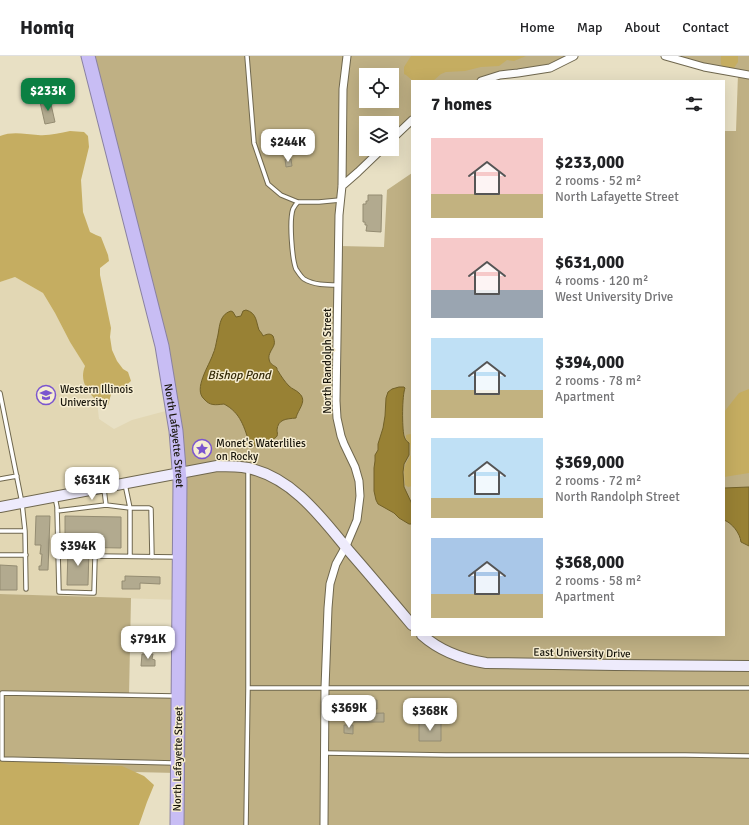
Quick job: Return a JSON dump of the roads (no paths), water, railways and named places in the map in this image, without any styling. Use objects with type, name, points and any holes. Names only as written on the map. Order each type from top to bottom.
[{"type":"highway","name":"North Lafayette Street","points":[[88,56],[162,346],[172,402],[180,473],[177,825]]},
{"type":"main road","points":[[0,507],[218,466],[248,468],[272,477],[296,492],[310,505],[411,624]]},
{"type":"main road","name":"East University Drive","points":[[423,636],[431,643],[466,660],[486,663],[749,666]]},
{"type":"street","name":"North Randolph Street","points":[[324,825],[325,688],[330,584],[336,564],[346,546],[357,520],[360,496],[359,481],[355,467],[344,444],[337,418],[336,401],[343,89],[347,56]]},
{"type":"street","points":[[485,80],[500,75],[550,68],[574,56]]},
{"type":"street","points":[[665,56],[704,67],[749,75]]},
{"type":"street","points":[[399,132],[411,121]]},
{"type":"street","points":[[342,186],[374,156]]},
{"type":"lane","points":[[247,56],[254,142],[268,184],[281,195],[298,202],[340,200]]},
{"type":"lane","points":[[298,202],[293,209],[291,226],[296,268],[303,278],[313,283],[338,285]]},
{"type":"lane","points":[[0,393],[22,503],[25,531],[26,589]]},
{"type":"lane","points":[[245,824],[248,688],[248,468]]},
{"type":"lane","points":[[0,479],[17,476]]},
{"type":"lane","points":[[124,484],[130,508],[130,556]]},
{"type":"lane","points":[[104,488],[106,505]]},
{"type":"lane","points":[[55,497],[57,511],[59,592],[94,593],[95,557],[97,556],[180,557]]},
{"type":"lane","points":[[57,511],[106,505],[130,508],[149,508],[151,509],[152,556]]},
{"type":"lane","points":[[0,531],[25,531]]},
{"type":"lane","points":[[0,555],[26,555]]},
{"type":"lane","points":[[248,688],[749,688]]},
{"type":"lane","points":[[178,764],[2,759],[2,693],[179,696]]},
{"type":"lane","points":[[325,753],[749,756]]},
{"type":"water","name":"Bishop Pond","points":[[231,311],[236,317],[241,316],[243,311],[250,311],[254,316],[263,336],[271,334],[273,336],[274,344],[269,355],[271,364],[277,368],[283,379],[290,387],[302,396],[303,399],[296,418],[283,420],[278,426],[276,437],[265,444],[254,446],[250,445],[246,432],[238,416],[224,404],[215,405],[208,403],[201,395],[200,389],[203,377],[214,351],[222,319]]},
{"type":"water","points":[[399,387],[405,388],[403,404],[403,432],[406,441],[409,443],[409,455],[404,464],[403,472],[404,487],[411,502],[411,524],[378,504],[374,491],[375,455],[378,450],[378,444],[383,428],[386,398],[388,392]]},
{"type":"water","points":[[749,487],[749,546],[741,542],[735,529],[730,523],[725,520],[725,488]]},
{"type":"place","name":"Western Illinois University","points":[[46,395]]},
{"type":"place","name":"Monet's Waterlilies on Rocky","points":[[202,449]]}]
